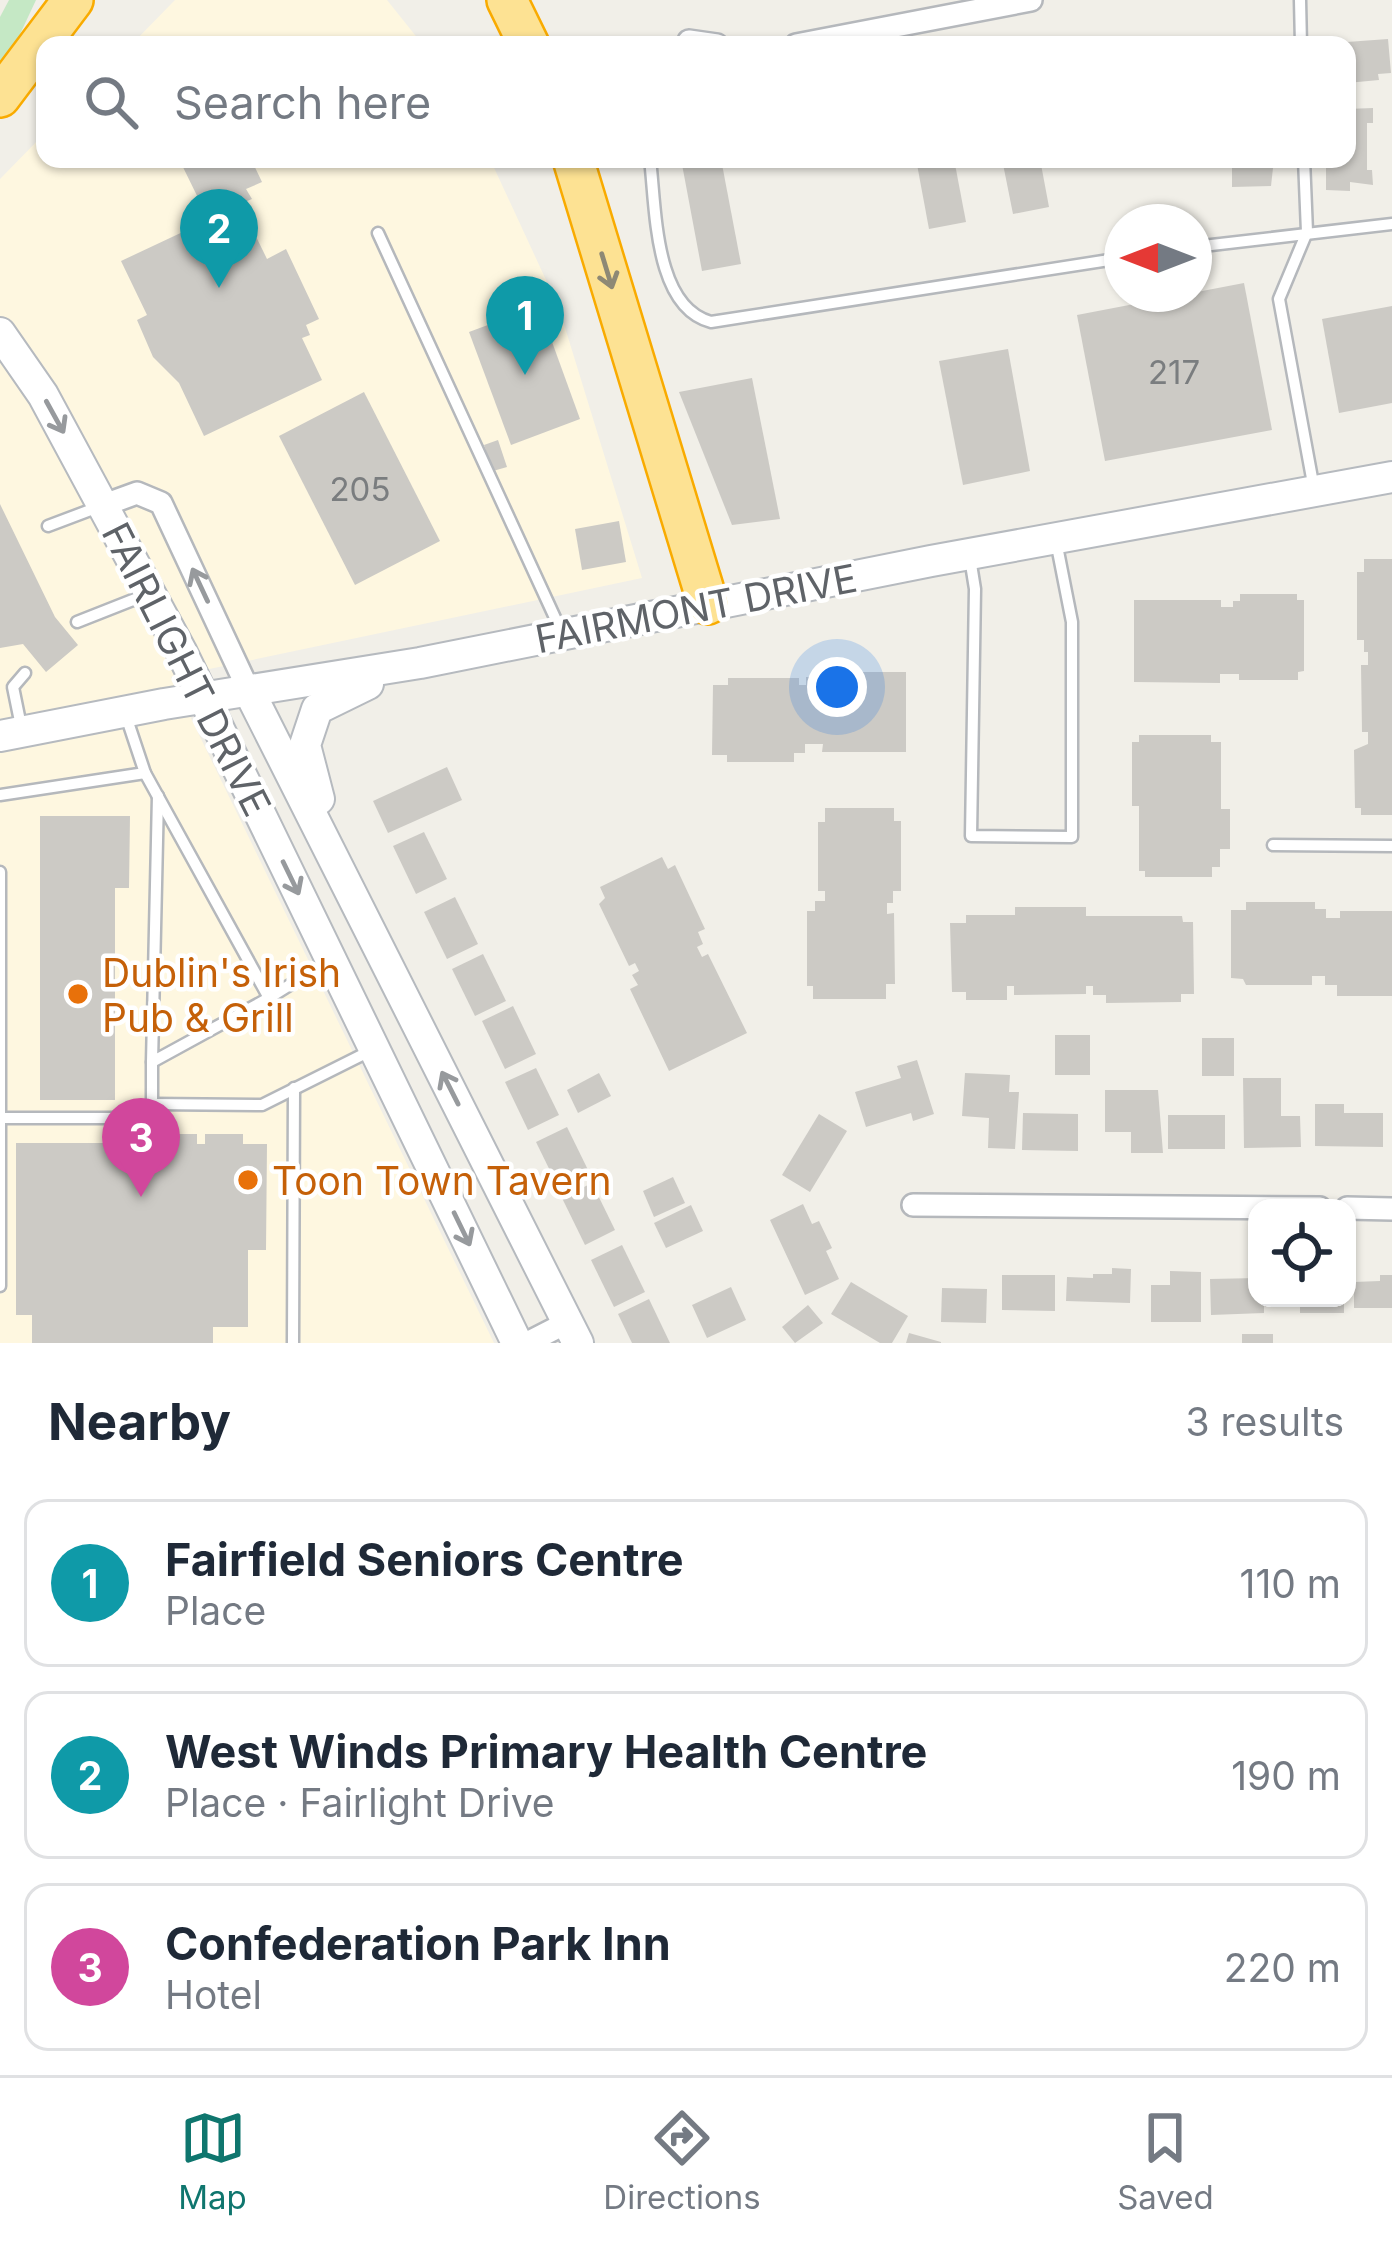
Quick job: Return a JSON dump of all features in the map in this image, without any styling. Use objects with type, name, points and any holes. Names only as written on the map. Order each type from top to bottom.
[{"type":"highway","points":[[46,36],[73,0]]},
{"type":"highway","points":[[507,0],[525,36]]},
{"type":"highway","points":[[0,97],[36,49]]},
{"type":"highway","points":[[576,168],[708,604]]},
{"type":"street","points":[[843,36],[1031,0]]},
{"type":"street","points":[[0,333],[43,394],[104,505]]},
{"type":"street","name":"FAIRMONT DRIVE","points":[[11,734],[204,697],[420,664],[708,604],[1392,477]]},
{"type":"street","name":"FAIRLIGHT DRIVE","points":[[517,1343],[204,697],[104,505],[137,493],[161,503],[249,692],[573,1333]]},
{"type":"street","points":[[339,868],[304,745],[317,710],[342,694],[420,664]]},
{"type":"street","points":[[914,1205],[1248,1207]]},
{"type":"street","points":[[1356,1208],[1392,1208]]},
{"type":"street","points":[[527,1343],[573,1333]]},
{"type":"lane","points":[[1300,0],[1300,36]]},
{"type":"lane","points":[[651,168],[671,288],[693,317],[711,322],[1104,261]]},
{"type":"lane","points":[[1304,168],[1306,232],[1279,299],[1315,493]]},
{"type":"lane","points":[[1212,245],[1392,224]]},
{"type":"lane","points":[[378,233],[563,635]]},
{"type":"lane","points":[[48,526],[104,505]]},
{"type":"lane","points":[[970,555],[975,589],[971,836],[1072,837],[1072,622],[1056,541]]},
{"type":"lane","points":[[77,622],[151,593]]},
{"type":"lane","points":[[11,734],[14,687],[25,673]]},
{"type":"lane","points":[[125,712],[145,773],[269,998]]},
{"type":"lane","points":[[0,794],[145,773]]},
{"type":"lane","points":[[152,1104],[158,796]]},
{"type":"lane","points":[[1273,844],[1392,846]]},
{"type":"lane","points":[[0,872],[0,1286]]},
{"type":"lane","points":[[152,1062],[331,960]]},
{"type":"lane","points":[[1,1118],[113,1118],[152,1104],[262,1105],[374,1049]]},
{"type":"lane","points":[[292,1343],[293,1088]]},
{"type":"shaded area","points":[[175,0],[387,0],[416,36],[140,36]]},
{"type":"shaded area","points":[[36,142],[36,168],[494,168],[559,308],[642,578],[171,677],[494,1343],[0,1343],[0,179]]},
{"type":"green space","points":[[9,0],[36,0],[0,65],[0,17]]},
{"type":"building","points":[[1388,39],[1391,73],[1378,74],[1379,80],[1356,82],[1356,41]]},
{"type":"building","points":[[1373,108],[1373,123],[1367,123],[1367,170],[1372,170],[1373,185],[1350,182],[1350,191],[1326,190],[1326,168],[1356,168],[1356,109]]},
{"type":"building","points":[[183,168],[255,168],[262,182],[246,189],[252,199],[240,204],[267,259],[286,249],[319,319],[306,325],[310,335],[302,338],[322,380],[204,436],[179,383],[153,357],[137,320],[147,315],[121,261],[221,214],[217,204],[204,210]]},
{"type":"building","points":[[683,168],[723,168],[741,264],[702,271]]},
{"type":"building","points":[[918,168],[956,168],[966,222],[929,229]]},
{"type":"building","points":[[1004,168],[1042,168],[1049,207],[1013,214]]},
{"type":"building","points":[[1232,168],[1273,168],[1271,186],[1232,187]]},
{"type":"building","points":[[1244,283],[1272,430],[1105,461],[1077,315],[1104,310],[1212,312],[1212,289]]},
{"type":"building","points":[[539,306],[580,419],[511,445],[469,332]]},
{"type":"building","points":[[1392,306],[1392,403],[1339,413],[1322,319]]},
{"type":"building","points":[[1008,349],[1030,471],[963,485],[939,361]]},
{"type":"building","points":[[752,378],[780,519],[732,525],[679,392]]},
{"type":"building","points":[[364,392],[440,541],[355,585],[279,436]]},
{"type":"building","points":[[498,440],[507,467],[493,471],[484,445]]},
{"type":"building","points":[[0,504],[55,617],[78,645],[46,672],[23,644],[0,648]]},
{"type":"building","points":[[619,521],[626,562],[582,570],[575,529]]},
{"type":"building","points":[[1364,559],[1392,559],[1392,815],[1361,815],[1361,808],[1355,808],[1354,750],[1368,744],[1368,732],[1362,732],[1361,665],[1368,665],[1368,652],[1364,652],[1364,640],[1357,640],[1357,572],[1364,572]]},
{"type":"building","points":[[1240,594],[1297,594],[1297,600],[1304,600],[1304,671],[1298,672],[1298,680],[1239,680],[1239,674],[1220,674],[1220,683],[1134,682],[1134,600],[1221,600],[1221,607],[1233,607]]},
{"type":"building","points":[[821,672],[906,672],[906,752],[822,752],[823,744],[805,744],[805,753],[794,753],[794,762],[727,762],[727,755],[712,755],[713,685],[728,685],[728,678],[799,678],[799,685],[806,685],[806,677],[821,677]]},
{"type":"building","points":[[1139,735],[1211,735],[1211,742],[1221,742],[1221,809],[1230,809],[1230,849],[1220,849],[1220,867],[1212,867],[1212,877],[1145,877],[1145,871],[1139,871],[1132,742],[1139,742]]},
{"type":"building","points":[[447,767],[462,800],[388,833],[373,801]]},
{"type":"building","points":[[825,808],[894,808],[894,821],[901,821],[901,891],[893,891],[893,903],[887,903],[887,914],[894,913],[895,984],[886,984],[886,999],[813,999],[813,986],[807,986],[807,911],[815,911],[815,901],[825,901],[825,891],[818,891],[818,822],[825,822]]},
{"type":"building","name":"Dublin's Irish Pub & Grill","points":[[40,816],[130,816],[129,888],[115,888],[115,1100],[40,1100]]},
{"type":"building","points":[[424,832],[447,879],[416,894],[393,846]]},
{"type":"building","points":[[662,857],[668,869],[675,865],[705,929],[698,932],[703,944],[697,947],[702,957],[708,954],[747,1033],[669,1071],[630,989],[638,985],[632,975],[639,971],[635,963],[629,966],[599,904],[605,898],[600,887]]},
{"type":"building","points":[[455,897],[478,944],[447,959],[424,912]]},
{"type":"building","points":[[1246,902],[1315,902],[1315,909],[1326,909],[1326,918],[1340,918],[1340,911],[1392,911],[1392,996],[1337,996],[1337,985],[1325,985],[1325,976],[1312,976],[1312,985],[1246,985],[1243,979],[1231,978],[1231,910],[1246,910]]},
{"type":"building","points":[[1015,907],[1086,907],[1086,916],[1182,916],[1183,922],[1193,922],[1194,994],[1181,994],[1181,1002],[1106,1003],[1106,995],[1093,995],[1093,986],[1086,986],[1086,994],[1014,995],[1014,986],[1007,986],[1007,1000],[966,1000],[966,992],[952,992],[950,923],[966,923],[966,915],[1015,915]]},
{"type":"building","points":[[483,954],[506,1001],[475,1016],[452,969]]},
{"type":"building","points":[[513,1006],[536,1054],[505,1069],[482,1021]]},
{"type":"building","points":[[1055,1035],[1090,1035],[1090,1075],[1055,1075]]},
{"type":"building","points":[[1202,1038],[1234,1038],[1234,1076],[1202,1076]]},
{"type":"building","points":[[917,1060],[934,1114],[913,1121],[911,1113],[866,1127],[855,1092],[901,1078],[897,1066]]},
{"type":"building","points":[[536,1068],[559,1115],[528,1130],[505,1082]]},
{"type":"building","points":[[599,1073],[611,1096],[578,1113],[567,1090]]},
{"type":"building","points":[[965,1073],[1010,1075],[1009,1092],[1019,1092],[1015,1149],[988,1148],[989,1118],[962,1116]]},
{"type":"building","points":[[1243,1078],[1281,1078],[1281,1116],[1300,1116],[1301,1147],[1244,1148]]},
{"type":"building","points":[[1105,1090],[1158,1090],[1163,1153],[1131,1153],[1131,1132],[1105,1132]]},
{"type":"building","points":[[1315,1104],[1344,1104],[1344,1113],[1383,1113],[1383,1147],[1315,1146]]},
{"type":"building","points":[[1023,1113],[1078,1114],[1078,1151],[1022,1150]]},
{"type":"building","points":[[819,1114],[847,1131],[810,1192],[782,1175]]},
{"type":"building","points":[[1168,1115],[1225,1115],[1225,1149],[1168,1149]]},
{"type":"building","points":[[567,1127],[590,1174],[559,1189],[536,1142]]},
{"type":"building","points":[[139,1128],[197,1134],[197,1144],[205,1144],[205,1134],[243,1134],[243,1144],[267,1144],[266,1250],[248,1250],[248,1327],[213,1327],[213,1343],[32,1343],[32,1315],[16,1315],[16,1143],[139,1143]]},
{"type":"building","points":[[673,1177],[685,1203],[654,1217],[643,1191]]},
{"type":"building","points":[[592,1183],[615,1230],[585,1245],[562,1198]]},
{"type":"building","points":[[803,1204],[812,1224],[819,1221],[832,1248],[826,1251],[839,1279],[805,1295],[770,1220]]},
{"type":"building","points":[[691,1205],[703,1231],[666,1248],[654,1223]]},
{"type":"building","points":[[622,1245],[645,1292],[614,1307],[591,1260]]},
{"type":"building","points":[[1112,1268],[1131,1269],[1130,1303],[1066,1301],[1067,1277],[1093,1278],[1093,1274],[1112,1274]]},
{"type":"building","points":[[1170,1271],[1201,1272],[1201,1322],[1151,1322],[1151,1285],[1170,1285]]},
{"type":"building","points":[[1002,1275],[1055,1275],[1055,1311],[1002,1310]]},
{"type":"building","points":[[1380,1275],[1392,1275],[1392,1308],[1354,1308],[1356,1282],[1380,1281]]},
{"type":"building","points":[[1248,1278],[1248,1307],[1264,1307],[1264,1313],[1211,1315],[1210,1279]]},
{"type":"building","points":[[851,1282],[908,1316],[892,1343],[880,1343],[831,1314]]},
{"type":"building","points":[[731,1287],[746,1320],[707,1338],[692,1305]]},
{"type":"building","points":[[942,1288],[987,1289],[986,1323],[941,1322]]},
{"type":"building","points":[[649,1299],[670,1343],[632,1343],[618,1314]]},
{"type":"building","points":[[808,1305],[823,1323],[795,1343],[782,1327]]},
{"type":"building","points":[[1300,1307],[1344,1307],[1344,1313],[1300,1313]]},
{"type":"building","points":[[909,1333],[941,1342],[941,1343],[906,1343]]},
{"type":"building","points":[[1242,1334],[1273,1334],[1273,1343],[1242,1343]]},
{"type":"place","name":"West Winds Primary Health Centre","points":[[219,288]]},
{"type":"place","name":"Fairfield Seniors Centre","points":[[525,375]]},
{"type":"place","name":"Dublin's Irish Pub & Grill","points":[[78,994]]},
{"type":"place","name":"Toon Town Tavern","points":[[248,1180]]},
{"type":"place","name":"Confederation Park Inn","points":[[141,1197]]}]
